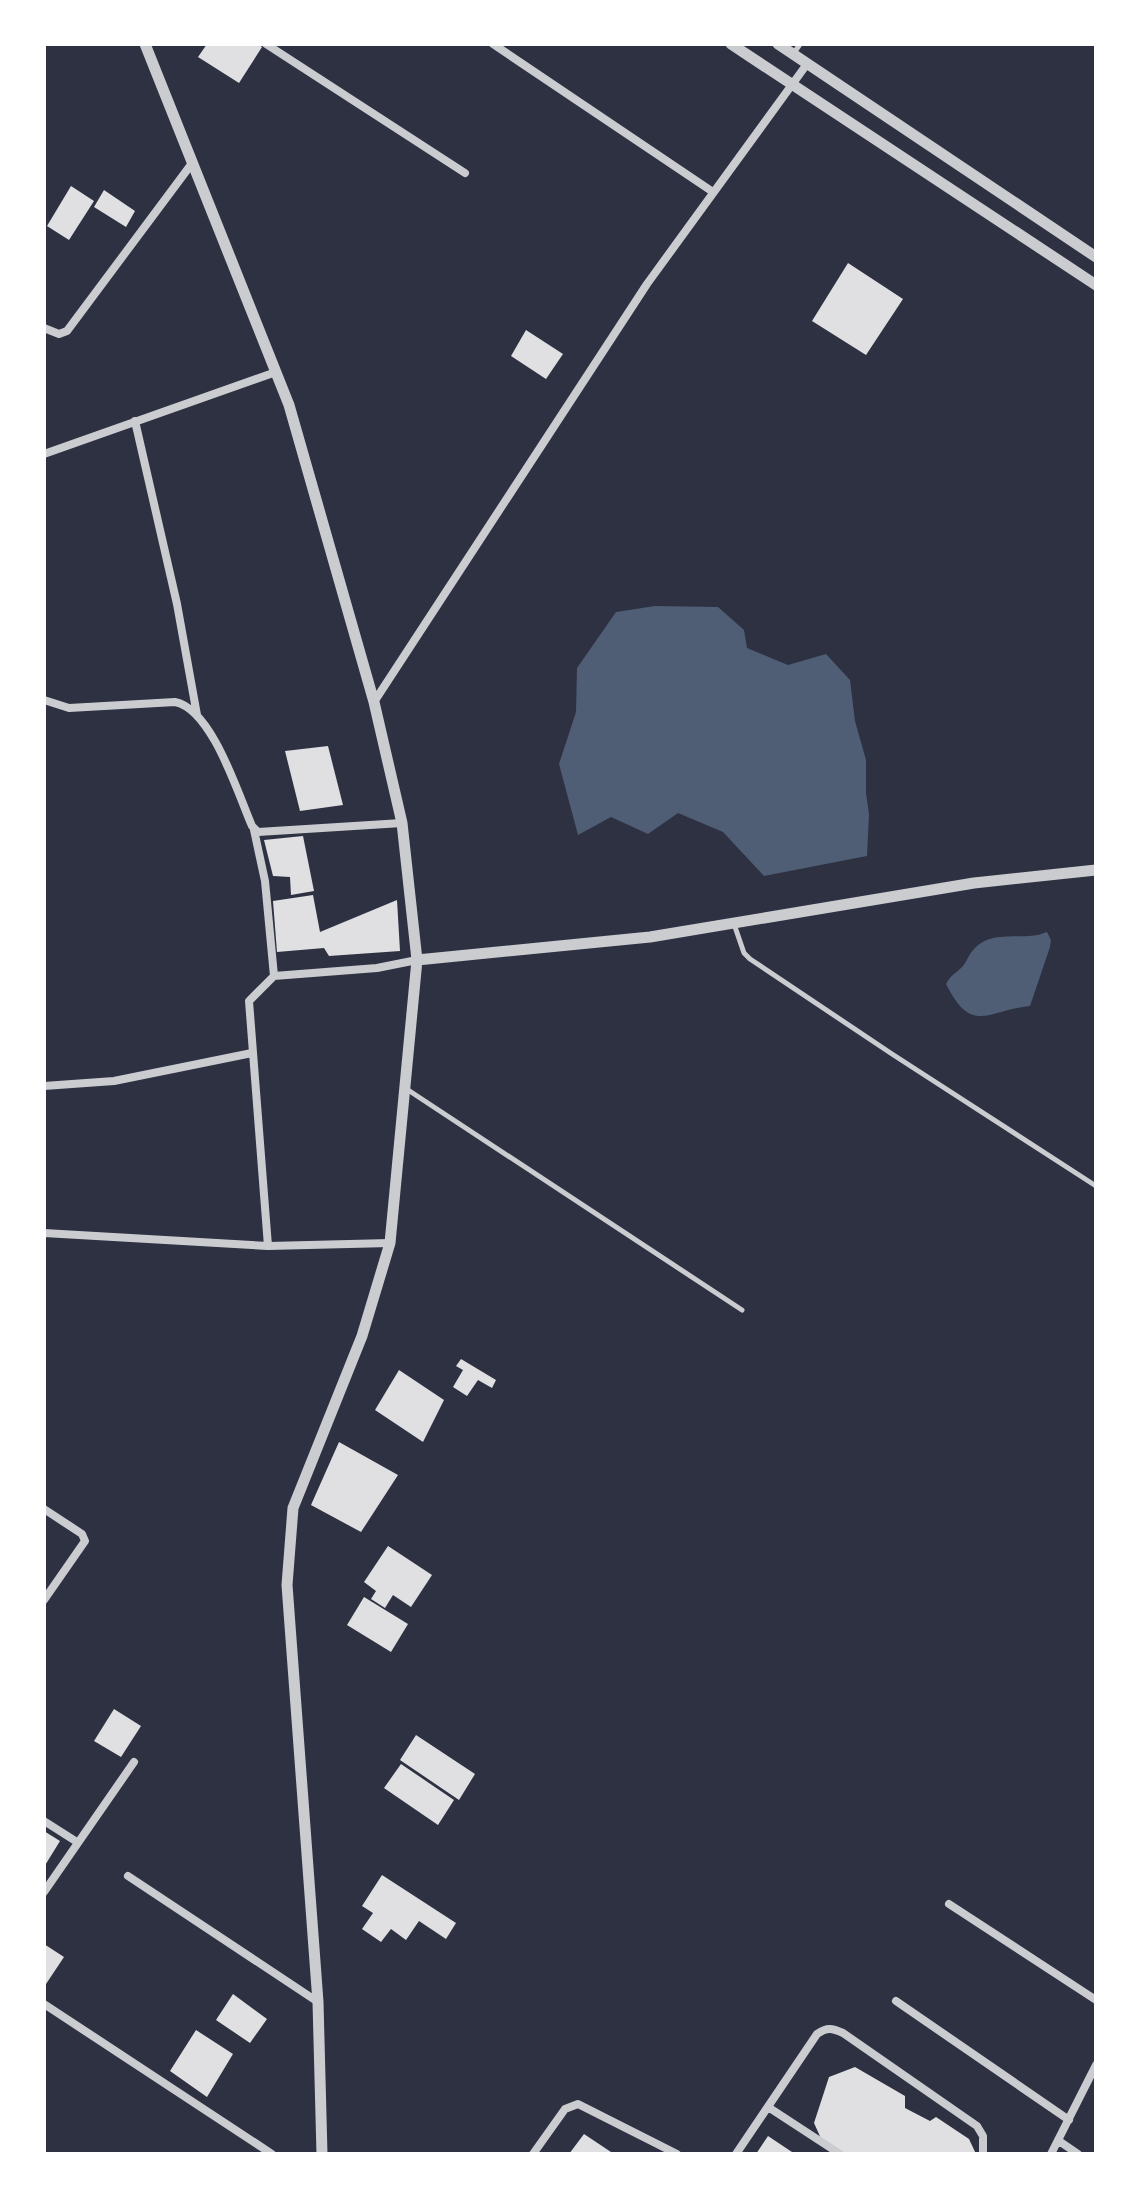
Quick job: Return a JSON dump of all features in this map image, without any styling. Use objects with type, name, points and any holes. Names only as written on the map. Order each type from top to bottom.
[{"type":"street","points":[[145,44],[289,405],[374,702],[402,823],[417,960],[390,1243],[362,1336],[293,1508],[287,1585],[318,2002],[322,2154]]},
{"type":"street","points":[[266,44],[465,173]]},
{"type":"street","points":[[493,44],[713,192]]},
{"type":"street","points":[[731,44],[1096,285]]},
{"type":"street","points":[[778,44],[797,49],[807,64],[1096,257]]},
{"type":"street","points":[[374,702],[647,284],[807,64]]},
{"type":"street","points":[[44,328],[59,334],[67,331],[193,162]]},
{"type":"street","points":[[44,454],[276,372]]},
{"type":"street","points":[[135,421],[177,604],[197,715]]},
{"type":"street","points":[[44,700],[78,708],[175,702],[197,715],[220,751],[254,830],[265,881],[274,976]]},
{"type":"street","points":[[254,830],[262,833],[402,823]]},
{"type":"street","points":[[268,1246],[247,1005],[274,976],[377,968],[417,960],[650,937],[974,883],[1096,870]]},
{"type":"street","points":[[44,1086],[114,1081],[252,1053]]},
{"type":"street","points":[[44,1233],[268,1246],[390,1243]]},
{"type":"street","points":[[44,1509],[82,1534],[85,1541],[44,1600]]},
{"type":"street","points":[[44,1892],[134,1762]]},
{"type":"street","points":[[44,1821],[77,1842]]},
{"type":"street","points":[[128,1876],[318,2002]]},
{"type":"street","points":[[949,1904],[1096,2000]]},
{"type":"street","points":[[896,2001],[1069,2120]]},
{"type":"street","points":[[44,2004],[272,2154]]},
{"type":"street","points":[[736,2154],[817,2034],[832,2028],[977,2126],[983,2136],[983,2154]]},
{"type":"street","points":[[1051,2154],[1096,2065]]},
{"type":"street","points":[[533,2154],[565,2109],[578,2104],[677,2154]]},
{"type":"street","points":[[768,2107],[840,2154]]},
{"type":"street","points":[[1059,2141],[1078,2154]]},
{"type":"lane","points":[[734,923],[746,956],[1096,1186]]},
{"type":"lane","points":[[404,1087],[742,1310]]},
{"type":"water","points":[[655,606],[718,607],[744,630],[747,648],[788,665],[826,654],[850,680],[855,721],[866,760],[869,814],[867,856],[764,876],[723,832],[678,813],[648,834],[611,817],[578,835],[559,764],[576,712],[577,668],[616,612]]},
{"type":"water","points":[[1047,932],[1050,947],[1030,1006],[982,1016],[964,1010],[955,1000],[946,984],[982,943],[999,937]]},
{"type":"building","points":[[207,44],[258,44],[262,47],[239,83],[198,57]]},
{"type":"building","points":[[71,186],[94,201],[69,240],[47,226]]},
{"type":"building","points":[[104,190],[135,211],[126,227],[94,207]]},
{"type":"building","points":[[848,263],[903,299],[866,355],[812,321]]},
{"type":"building","points":[[526,330],[563,354],[546,379],[511,356]]},
{"type":"building","points":[[328,746],[343,805],[300,811],[285,751]]},
{"type":"building","points":[[303,836],[314,891],[291,895],[290,877],[273,876],[264,840]]},
{"type":"building","points":[[313,895],[320,932],[397,900],[400,951],[329,956],[324,948],[277,952],[273,901]]},
{"type":"building","points":[[461,1359],[496,1380],[492,1388],[478,1380],[467,1396],[453,1387],[463,1370],[456,1366]]},
{"type":"building","points":[[399,1370],[444,1400],[423,1442],[375,1410]]},
{"type":"building","points":[[339,1442],[398,1475],[361,1532],[311,1505]]},
{"type":"building","points":[[388,1546],[432,1575],[411,1607],[393,1595],[385,1608],[371,1599],[376,1591],[364,1582]]},
{"type":"building","points":[[364,1597],[408,1624],[391,1652],[347,1625]]},
{"type":"building","points":[[114,1709],[141,1726],[121,1757],[94,1741]]},
{"type":"building","points":[[416,1735],[475,1774],[459,1800],[400,1760]]},
{"type":"building","points":[[401,1764],[454,1800],[438,1825],[384,1788]]},
{"type":"building","points":[[44,1831],[60,1841],[44,1867]]},
{"type":"building","points":[[382,1875],[456,1923],[446,1939],[419,1921],[406,1940],[391,1929],[381,1942],[362,1929],[373,1913],[362,1906]]},
{"type":"building","points":[[44,1944],[64,1957],[44,1987]]},
{"type":"building","points":[[233,1994],[267,2019],[250,2043],[216,2020]]},
{"type":"building","points":[[196,2030],[233,2054],[207,2097],[170,2071]]},
{"type":"building","points":[[855,2067],[905,2096],[905,2108],[930,2121],[936,2117],[969,2139],[976,2154],[842,2154],[823,2143],[814,2123],[829,2077]]},
{"type":"building","points":[[584,2134],[614,2154],[569,2154]]},
{"type":"building","points":[[768,2136],[795,2154],[756,2154]]}]
